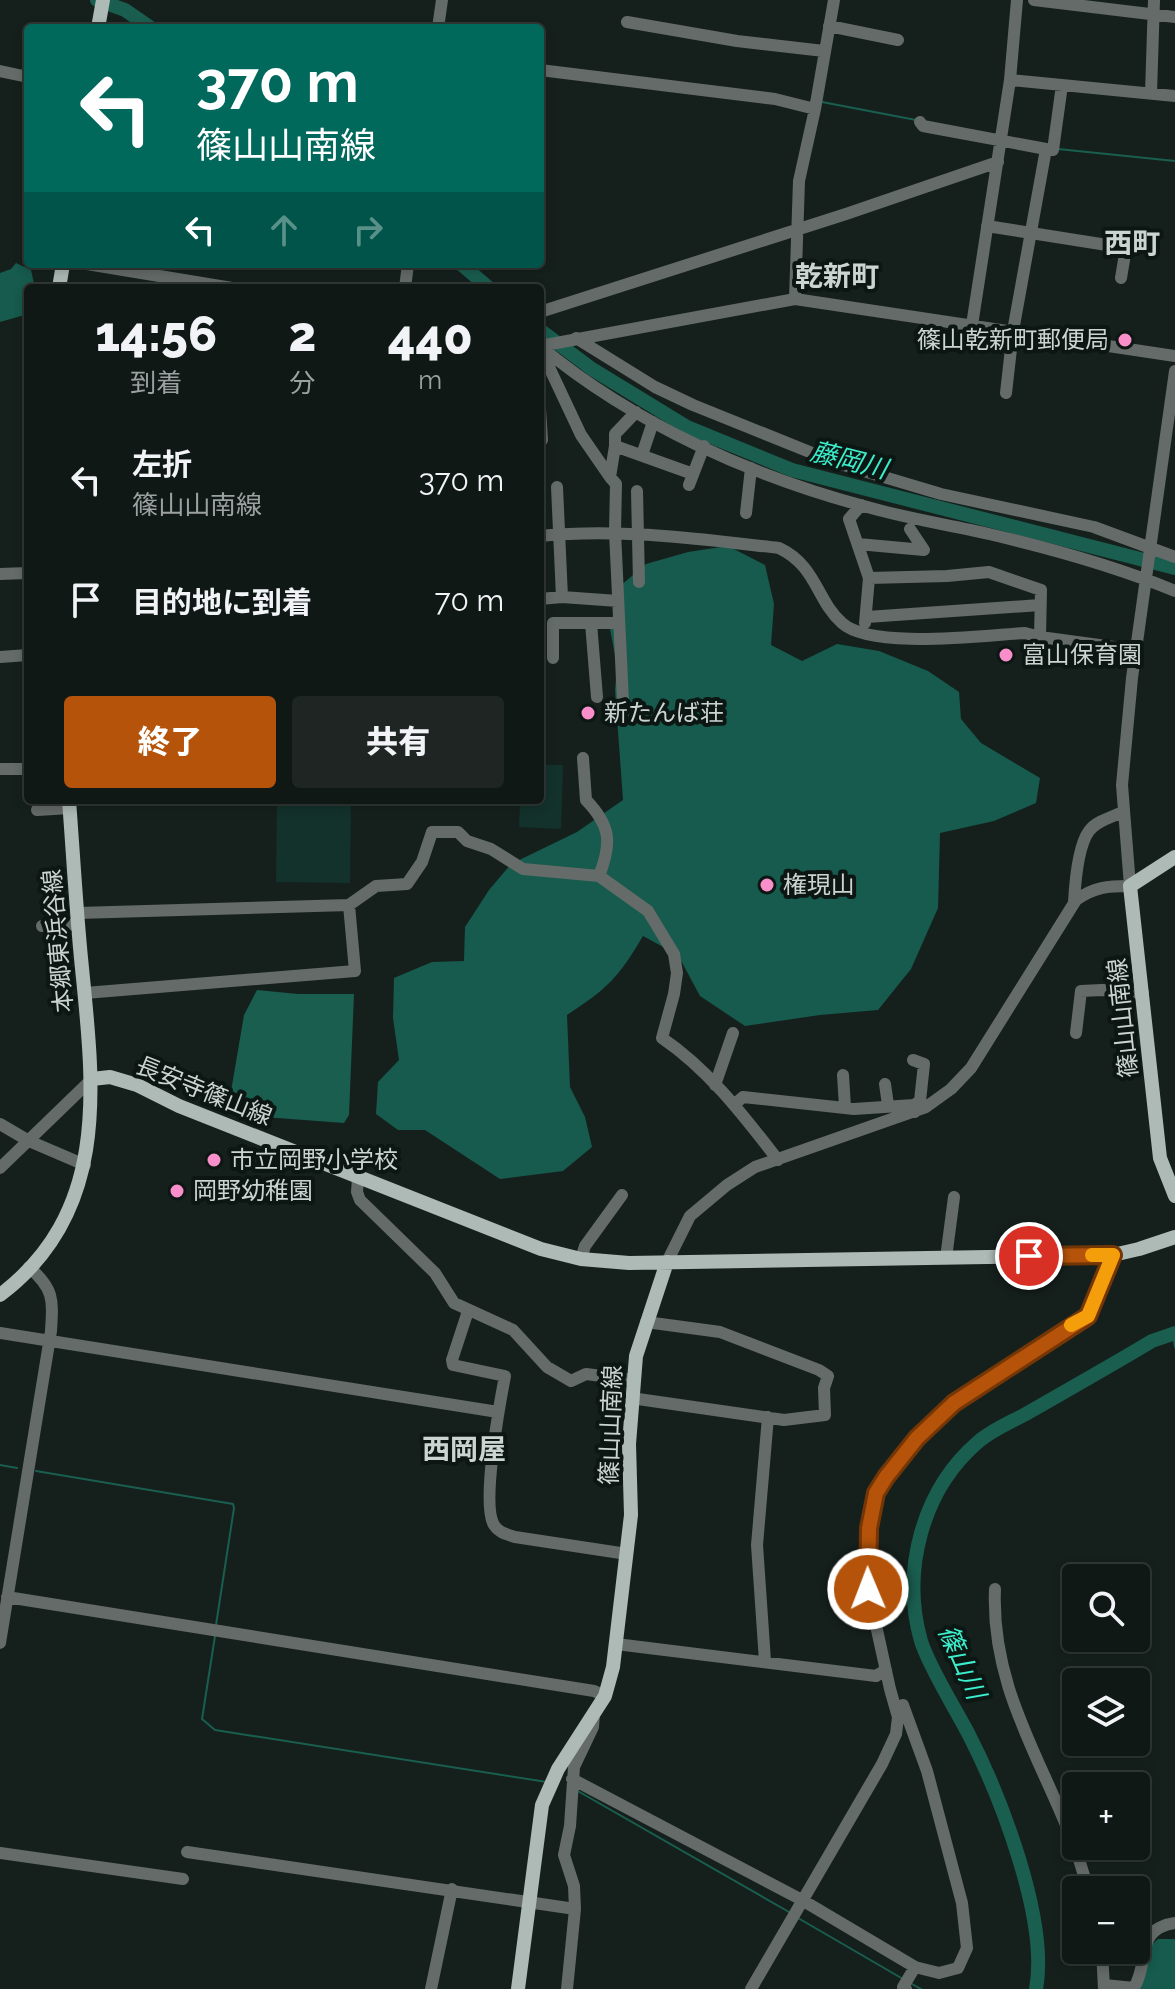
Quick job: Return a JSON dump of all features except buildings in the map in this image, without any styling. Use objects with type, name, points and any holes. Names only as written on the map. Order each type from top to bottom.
[{"type":"main road","name":"本郷東浜谷線","points":[[69,804],[92,1079]]},
{"type":"main road","points":[[1130,886],[1175,857]]},
{"type":"main road","name":"篠山山南線","points":[[1130,886],[1160,1158],[1175,1196]]},
{"type":"main road","name":"長安寺篠山線","points":[[92,1079],[110,1077],[137,1085],[179,1106],[541,1249],[581,1259],[667,1262]]},
{"type":"main road","points":[[0,1295],[47,1248],[69,1211],[85,1165],[91,1129],[92,1079]]},
{"type":"main road","points":[[667,1262],[1113,1255],[1175,1237]]},
{"type":"main road","name":"篠山山南線","points":[[518,1989],[537,1830],[547,1791],[605,1696],[613,1667],[631,1515],[631,1398],[636,1356],[667,1262]]},
{"type":"street","points":[[439,24],[442,0]]},
{"type":"street","points":[[795,299],[799,181],[834,0]]},
{"type":"street","points":[[972,325],[1010,80],[1017,0]]},
{"type":"street","points":[[1034,0],[1175,17]]},
{"type":"street","points":[[1151,93],[1154,0]]},
{"type":"street","points":[[627,22],[737,41],[824,51]]},
{"type":"street","points":[[829,26],[898,40]]},
{"type":"street","points":[[544,70],[775,99],[815,109]]},
{"type":"street","points":[[0,71],[24,76]]},
{"type":"street","points":[[1010,80],[1175,96]]},
{"type":"street","points":[[920,122],[923,126],[1053,150],[1062,85]]},
{"type":"street","points":[[1006,393],[1013,331],[1046,149]]},
{"type":"street","points":[[544,310],[798,230],[998,162]]},
{"type":"street","points":[[987,226],[1126,248],[1121,278]]},
{"type":"street","points":[[111,268],[208,284]]},
{"type":"street","points":[[544,345],[795,299],[1175,356]]},
{"type":"street","points":[[573,338],[655,387],[693,405],[837,463],[941,494],[1094,527],[1174,556]]},
{"type":"street","points":[[544,349],[570,371],[653,422],[751,468],[861,505],[1080,556],[1146,575],[1175,591]]},
{"type":"street","points":[[544,353],[581,435],[616,484],[615,532],[623,702]]},
{"type":"street","points":[[667,1262],[690,1216],[755,1167],[915,1109],[951,1089],[971,1068],[1074,902],[1087,892],[1103,886],[1130,886],[1122,785],[1149,548],[1171,417],[1175,371]]},
{"type":"street","points":[[610,477],[615,434],[636,412]]},
{"type":"street","points":[[642,455],[653,422]]},
{"type":"street","points":[[615,446],[642,455],[691,479],[704,446]]},
{"type":"street","points":[[746,513],[751,468]]},
{"type":"street","points":[[557,487],[562,597]]},
{"type":"street","points":[[637,491],[639,582]]},
{"type":"street","points":[[861,505],[849,519],[869,578],[867,617],[862,634]]},
{"type":"street","points":[[858,544],[924,550],[910,529]]},
{"type":"street","points":[[544,536],[638,533],[779,548],[792,555],[810,574],[842,623],[862,634],[916,640],[1025,633],[1136,650]]},
{"type":"street","points":[[869,578],[989,572],[1041,590],[1040,637]]},
{"type":"street","points":[[0,574],[24,573]]},
{"type":"street","points":[[544,599],[618,601]]},
{"type":"street","points":[[867,617],[1040,605]]},
{"type":"street","points":[[553,658],[553,623],[619,623]]},
{"type":"street","points":[[591,623],[597,697]]},
{"type":"street","points":[[0,657],[24,655]]},
{"type":"street","points":[[583,758],[586,800],[599,813],[609,837],[599,876]]},
{"type":"street","points":[[0,769],[24,769]]},
{"type":"street","points":[[37,810],[69,804]]},
{"type":"street","points":[[1074,902],[1075,884],[1088,832],[1098,823],[1123,812]]},
{"type":"street","points":[[42,926],[78,918],[349,905],[376,886],[407,884],[422,862],[432,832],[458,832],[467,841],[491,849],[523,869],[599,876],[648,911],[674,954],[677,973],[662,1038],[683,1052],[735,1104],[778,1160]]},
{"type":"street","points":[[85,993],[355,971],[349,905]]},
{"type":"street","points":[[1076,1033],[1081,991],[1143,993]]},
{"type":"street","points":[[715,1085],[733,1033]]},
{"type":"street","points":[[913,1060],[924,1064],[920,1101],[915,1109]]},
{"type":"street","points":[[843,1075],[845,1107]]},
{"type":"street","points":[[0,1168],[92,1079]]},
{"type":"street","points":[[885,1084],[888,1105]]},
{"type":"street","points":[[735,1104],[743,1097],[854,1109],[888,1105],[915,1109]]},
{"type":"street","points":[[0,1124],[29,1141],[85,1165]]},
{"type":"street","points":[[358,1178],[360,1200],[435,1273],[454,1303],[513,1330],[547,1367],[571,1381],[586,1374],[633,1380]]},
{"type":"street","points":[[581,1259],[585,1246],[622,1195]]},
{"type":"street","points":[[946,1258],[954,1197]]},
{"type":"street","points":[[751,1989],[882,1764],[896,1734],[898,1717],[868,1589],[869,1528],[876,1493],[917,1438],[954,1403],[1088,1316],[1113,1255]]},
{"type":"street","points":[[0,1643],[7,1597],[5,1574],[49,1340],[52,1308],[51,1291],[29,1267]]},
{"type":"street","points":[[468,1311],[453,1365],[505,1376],[498,1412],[490,1513],[492,1523],[501,1533],[627,1554]]},
{"type":"street","points":[[631,1398],[784,1420],[825,1415],[824,1388],[828,1376],[803,1363],[720,1332],[646,1322]]},
{"type":"street","points":[[0,1333],[498,1412]]},
{"type":"street","points":[[765,1661],[757,1545],[768,1417]]},
{"type":"street","points":[[995,1589],[994,1621],[999,1657],[1017,1718],[1066,1820],[1085,1876]]},
{"type":"street","points":[[7,1597],[579,1689],[605,1696]]},
{"type":"street","points":[[616,1644],[876,1676],[886,1670]]},
{"type":"street","points":[[571,1785],[802,1900],[915,1967],[939,1973],[958,1968],[967,1948],[962,1903],[927,1771],[894,1679],[886,1670]]},
{"type":"street","points":[[567,1989],[575,1909],[574,1886],[564,1855],[570,1826],[574,1767],[593,1727],[594,1714]]},
{"type":"street","points":[[187,1852],[575,1909]]},
{"type":"street","points":[[0,1853],[183,1879]]},
{"type":"street","points":[[431,1989],[452,1889]]},
{"type":"street","points":[[1103,1964],[1104,1987],[1134,1988],[1145,1947],[1153,1932],[1159,1925],[1175,1923]]},
{"type":"street","points":[[904,1988],[915,1967]]},
{"type":"shaded area","points":[[16,263],[31,270],[34,284],[24,284],[24,315],[0,322],[0,273],[11,269]]},
{"type":"shaded area","points":[[728,546],[765,565],[774,604],[771,645],[802,661],[837,644],[879,651],[928,671],[959,692],[961,719],[981,743],[1040,778],[1036,803],[994,821],[940,833],[938,908],[911,969],[878,1010],[745,1026],[700,996],[678,955],[643,936],[611,981],[567,1015],[570,1087],[585,1117],[592,1147],[563,1171],[500,1179],[425,1130],[398,1130],[376,1114],[378,1082],[399,1060],[393,1018],[394,978],[432,962],[464,961],[465,927],[489,890],[511,864],[577,832],[623,800],[615,690],[617,666],[610,629],[619,587],[646,564],[688,552]]},
{"type":"shaded area","points":[[544,765],[563,765],[561,829],[519,827],[520,804],[544,804]]},
{"type":"shaded area","points":[[277,804],[351,804],[350,883],[276,882]]},
{"type":"shaded area","points":[[257,990],[354,994],[349,1115],[344,1123],[264,1117],[229,1103],[244,1015]]},
{"type":"shaded area","points":[[1158,1939],[1175,1939],[1175,1989],[1141,1989],[1142,1968],[1143,1964],[1150,1964],[1153,1944]]},
{"type":"waterway","name":"藤岡川","points":[[97,0],[125,10],[145,24]]},
{"type":"waterway","points":[[822,102],[916,120]]},
{"type":"waterway","points":[[1058,149],[1175,161]]},
{"type":"waterway","name":"藤岡川","points":[[466,268],[484,284]]},
{"type":"waterway","name":"藤岡川","points":[[544,333],[592,369],[687,427],[792,470],[1175,568]]},
{"type":"waterway","points":[[1173,1333],[1175,1347]]},
{"type":"waterway","name":"篠山川","points":[[1036,1989],[1038,1961],[1035,1929],[1019,1858],[981,1759],[921,1641],[915,1614],[915,1560],[930,1508],[959,1461],[978,1442],[1152,1341],[1175,1333]]},
{"type":"waterway","points":[[0,1465],[17,1468]]},
{"type":"waterway","points":[[36,1471],[233,1504],[216,1625]]},
{"type":"waterway","points":[[215,1636],[202,1719],[215,1730],[547,1782]]},
{"type":"waterway","points":[[576,1790],[789,1912]]},
{"type":"waterway","points":[[798,1918],[903,1979]]},
{"type":"waterway","points":[[912,1984],[921,1989]]},
{"type":"slow traffic","points":[[1071,1325],[1088,1316],[1113,1255],[1092,1255]]},
{"type":"place","name":"篠山乾新町郵便局","points":[[1125,340]]},
{"type":"place","name":"富山保育園","points":[[1006,655]]},
{"type":"place","name":"新たんば荘","points":[[588,713]]},
{"type":"place","name":"権現山","points":[[767,885]]},
{"type":"place","name":"市立岡野小学校","points":[[214,1160]]},
{"type":"place","name":"岡野幼稚園","points":[[177,1191]]},
{"type":"district","name":"西町","points":[[1132,243]]},
{"type":"district","name":"乾新町","points":[[837,276]]},
{"type":"district","name":"西岡屋","points":[[464,1449]]},
{"type":"route","points":[[868,1589],[869,1528],[876,1493],[886,1477],[917,1438],[954,1403],[1088,1316],[1113,1255],[1029,1256]]}]
